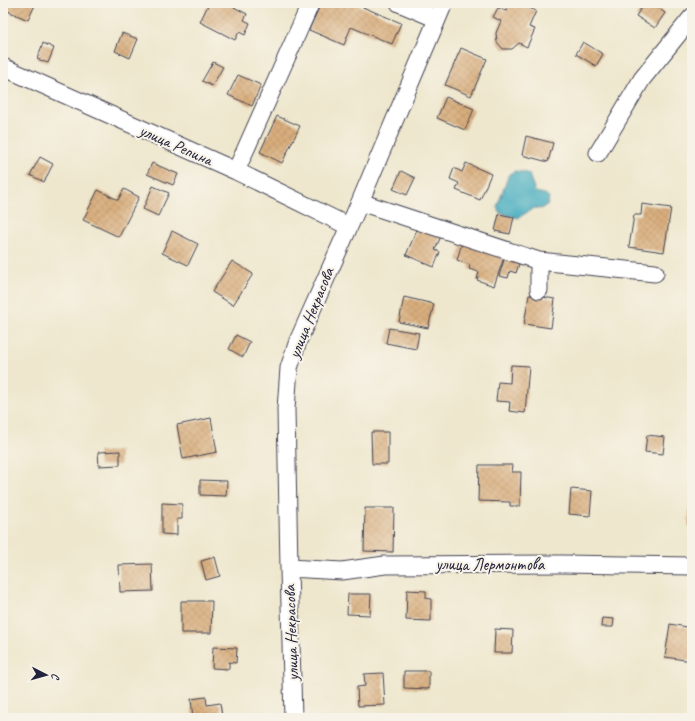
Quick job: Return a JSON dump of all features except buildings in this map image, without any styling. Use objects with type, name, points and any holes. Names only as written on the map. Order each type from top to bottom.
[{"type":"street","points":[[400,3],[437,20]]},
{"type":"street","name":"улица Некрасова","points":[[293,718],[286,409],[289,368],[298,341],[360,202],[444,3]]},
{"type":"street","points":[[236,171],[309,7]]},
{"type":"street","points":[[598,153],[642,79],[692,17]]},
{"type":"street","name":"улица Репина","points":[[3,67],[236,171],[348,226]]},
{"type":"street","points":[[360,202],[539,260],[655,273]]},
{"type":"street","points":[[539,260],[539,290]]},
{"type":"street","name":"улица Лермонтова","points":[[289,568],[342,571],[385,564],[692,566]]},
{"type":"water","points":[[515,171],[529,174],[535,192],[545,194],[549,197],[548,204],[541,209],[534,208],[518,218],[500,213],[497,207],[509,174]]}]
